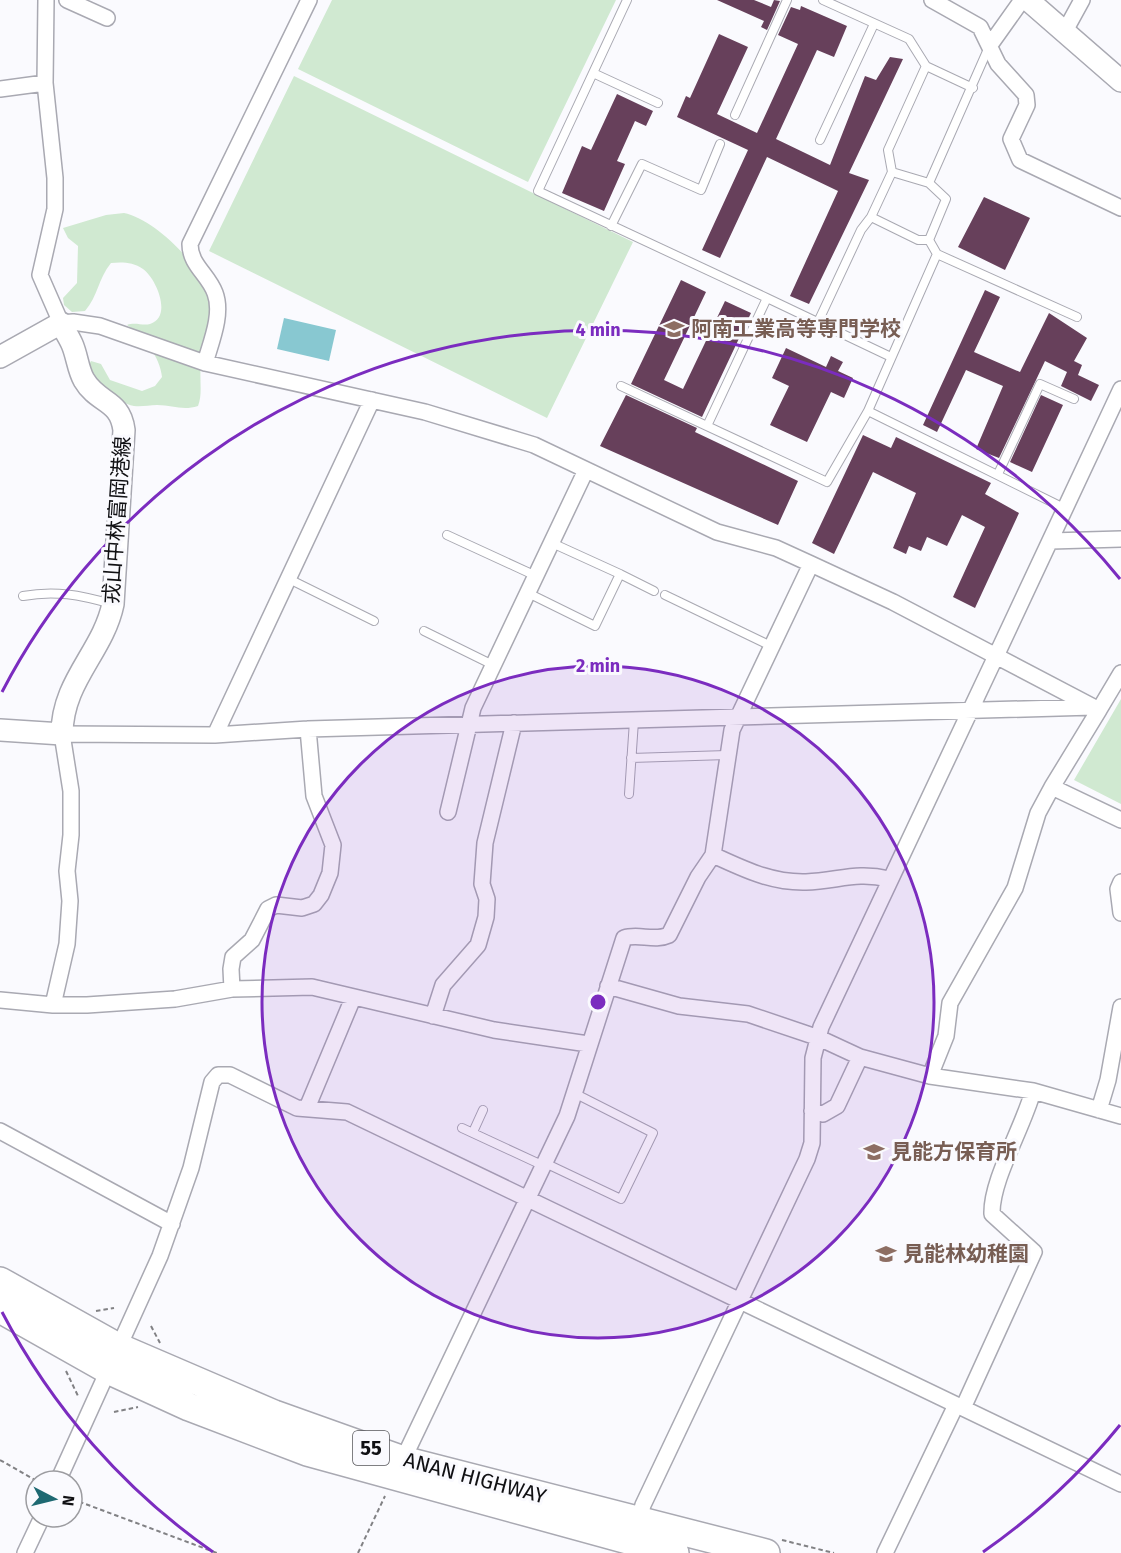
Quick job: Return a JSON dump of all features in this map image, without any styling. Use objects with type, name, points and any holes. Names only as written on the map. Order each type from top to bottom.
[{"type":"highway","name":"ANAN HIGHWAY","points":[[0,1281],[189,1407],[296,1448],[398,1469],[635,1532],[772,1546]]},
{"type":"highway","name":"ANAN HIGHWAY","points":[[0,1309],[113,1358]]},
{"type":"highway","name":"ANAN HIGHWAY","points":[[635,1532],[675,1553]]},
{"type":"main road","points":[[1028,0],[1121,81]]},
{"type":"main road","points":[[0,357],[61,323]]},
{"type":"main road","name":"戎山中林富岡港線","points":[[61,323],[72,343],[84,380],[93,391],[117,408],[123,417],[124,430],[112,604],[106,624],[69,693],[62,715],[62,734]]},
{"type":"main road","points":[[0,730],[62,734]]},
{"type":"street","points":[[46,0],[45,83],[55,178],[55,209],[40,275],[61,323],[73,322],[100,326],[205,363],[425,412],[534,445],[717,532],[776,548],[893,602],[1096,708]]},
{"type":"street","points":[[67,0],[108,18]]},
{"type":"street","points":[[205,363],[218,314],[215,293],[190,256],[190,244],[309,0]]},
{"type":"street","points":[[932,0],[980,27],[998,64],[1026,95],[1027,105],[1011,139],[1020,160],[1121,208]]},
{"type":"street","points":[[990,45],[1022,0]]},
{"type":"street","points":[[1065,31],[1082,0]]},
{"type":"street","points":[[0,89],[45,83]]},
{"type":"street","points":[[635,1532],[739,1300],[807,1159],[812,1143],[813,1058],[819,1038],[889,879],[1121,389]]},
{"type":"street","points":[[214,735],[372,400]]},
{"type":"street","points":[[448,812],[472,708],[586,470]]},
{"type":"street","points":[[1051,541],[1121,539]]},
{"type":"street","points":[[398,1469],[567,1116],[588,1044],[624,938],[633,935],[660,939],[669,935],[698,878],[713,855],[732,730],[811,564]]},
{"type":"street","points":[[930,1076],[946,1036],[950,1003],[1015,888],[1038,813],[1096,708],[1121,673]]},
{"type":"street","points":[[53,1005],[67,944],[70,901],[67,872],[71,791],[62,734],[214,735],[308,729],[1096,708]]},
{"type":"street","points":[[433,1016],[443,985],[478,945],[486,917],[487,899],[482,884],[486,843],[514,723]]},
{"type":"street","points":[[232,989],[233,957],[252,940],[268,909],[276,905],[302,908],[314,904],[321,895],[330,873],[333,845],[314,796],[308,729]]},
{"type":"street","points":[[1052,787],[1121,820]]},
{"type":"street","points":[[713,855],[760,877],[775,880],[807,882],[858,874],[889,879]]},
{"type":"street","points":[[1121,882],[1118,889],[1121,913]]},
{"type":"street","points":[[608,986],[679,1006],[748,1014],[819,1038],[860,1057],[930,1076],[1033,1091],[1121,1116]]},
{"type":"street","points":[[0,1000],[53,1005],[175,999],[232,989],[312,987],[495,1030],[588,1044]]},
{"type":"street","points":[[307,1108],[353,998]]},
{"type":"street","points":[[1099,1110],[1108,1080],[1121,1007]]},
{"type":"street","points":[[812,1111],[823,1114],[837,1106],[860,1057]]},
{"type":"street","points":[[63,1469],[172,1224],[191,1168],[212,1082],[218,1075],[230,1075],[297,1108],[347,1112],[1121,1484]]},
{"type":"street","points":[[885,1553],[1034,1252],[992,1214],[992,1200],[1022,1126],[1033,1091]]},
{"type":"street","points":[[0,1131],[172,1224]]},
{"type":"street","points":[[26,1553],[37,1529]]},
{"type":"lane","points":[[627,0],[538,191],[891,357]]},
{"type":"lane","points":[[735,116],[787,0]]},
{"type":"lane","points":[[823,0],[909,39],[926,66],[973,88]]},
{"type":"lane","points":[[820,140],[874,24]]},
{"type":"lane","points":[[928,183],[973,88],[990,45]]},
{"type":"lane","points":[[818,322],[861,230],[871,217],[892,172],[888,150],[926,66]]},
{"type":"lane","points":[[593,73],[658,103]]},
{"type":"lane","points":[[611,226],[642,164],[701,190],[720,144]]},
{"type":"lane","points":[[892,172],[928,183],[946,199],[929,240]]},
{"type":"lane","points":[[871,217],[918,240],[929,240]]},
{"type":"lane","points":[[929,240],[937,254],[1077,317]]},
{"type":"lane","points":[[621,386],[827,482],[868,411],[937,254]]},
{"type":"lane","points":[[707,426],[767,298]]},
{"type":"lane","points":[[998,474],[1040,384],[1074,399]]},
{"type":"lane","points":[[868,411],[1066,509]]},
{"type":"lane","points":[[447,535],[536,576]]},
{"type":"lane","points":[[552,543],[654,591]]},
{"type":"lane","points":[[528,593],[595,626],[620,574]]},
{"type":"lane","points":[[289,579],[374,621]]},
{"type":"lane","points":[[23,596],[48,591],[74,593],[112,604]]},
{"type":"lane","points":[[665,595],[771,646]]},
{"type":"lane","points":[[424,632],[493,665]]},
{"type":"lane","points":[[629,794],[634,721]]},
{"type":"lane","points":[[631,758],[727,755]]},
{"type":"lane","points":[[462,1128],[621,1199],[652,1133],[574,1093]]},
{"type":"lane","points":[[472,1132],[483,1110]]},
{"type":"path","points":[[151,1326],[164,1351]]},
{"type":"path","points":[[65,1368],[79,1398]]},
{"type":"path","points":[[0,1460],[24,1474]]},
{"type":"path","points":[[358,1553],[398,1469]]},
{"type":"path","points":[[84,1504],[216,1553]]},
{"type":"path","points":[[772,1546],[834,1553]]},
{"type":"green space","points":[[332,0],[616,0],[528,182],[298,69]]},
{"type":"green space","points":[[294,76],[633,242],[547,418],[209,251]]},
{"type":"green space","points":[[124,213],[136,217],[164,235],[189,261],[207,289],[212,309],[201,365],[198,406],[182,408],[127,404],[107,391],[87,368],[91,361],[101,364],[110,380],[142,391],[155,386],[162,377],[161,369],[150,348],[127,325],[150,324],[157,320],[160,314],[160,297],[157,289],[153,280],[143,269],[127,263],[111,263],[85,311],[72,312],[64,305],[63,298],[77,283],[78,246],[68,238],[63,228],[106,215]]},
{"type":"green space","points":[[1121,699],[1121,804],[1074,780]]},
{"type":"water","points":[[284,318],[336,330],[329,361],[277,349]]},
{"type":"building","points":[[717,0],[754,0],[771,7],[774,0],[780,1],[767,30],[761,27],[764,21]]},
{"type":"building","points":[[801,6],[847,26],[834,57],[817,50],[776,139],[830,165],[865,76],[876,80],[890,57],[903,59],[849,173],[869,180],[809,304],[790,296],[838,191],[767,157],[720,258],[702,250],[748,150],[677,117],[686,96],[690,98],[719,34],[748,47],[717,114],[757,133],[798,44],[778,35],[791,7],[800,10]]},
{"type":"building","points":[[617,94],[653,111],[646,126],[635,121],[617,161],[625,164],[604,211],[562,193],[582,146],[591,150]]},
{"type":"building","points":[[984,197],[1030,218],[1005,270],[958,247]]},
{"type":"building","points":[[681,280],[706,292],[664,380],[683,389],[725,301],[751,313],[702,417],[631,384]]},
{"type":"building","points":[[985,290],[1000,297],[974,352],[1020,372],[1049,313],[1087,338],[1074,361],[1082,365],[1078,375],[1099,385],[1091,401],[1061,386],[1067,372],[1045,361],[999,458],[976,449],[1003,386],[966,370],[937,432],[923,425]]},
{"type":"building","points":[[786,348],[826,367],[831,356],[843,362],[838,371],[853,378],[844,398],[831,392],[807,442],[770,425],[789,386],[772,378]]},
{"type":"building","points":[[626,395],[697,428],[695,432],[798,481],[778,525],[600,446]]},
{"type":"building","points":[[1041,395],[1063,405],[1032,472],[1010,462]]},
{"type":"building","points":[[863,435],[891,448],[896,437],[991,483],[985,494],[1019,513],[975,608],[953,597],[985,527],[962,515],[947,546],[927,537],[921,551],[909,546],[906,554],[893,548],[916,493],[873,472],[834,554],[812,543]]},
{"type":"place","name":"阿南工業高等専門学校","points":[[674,329]]},
{"type":"place","name":"見能方保育所","points":[[874,1152]]},
{"type":"place","name":"見能林幼稚園","points":[[886,1254]]}]
